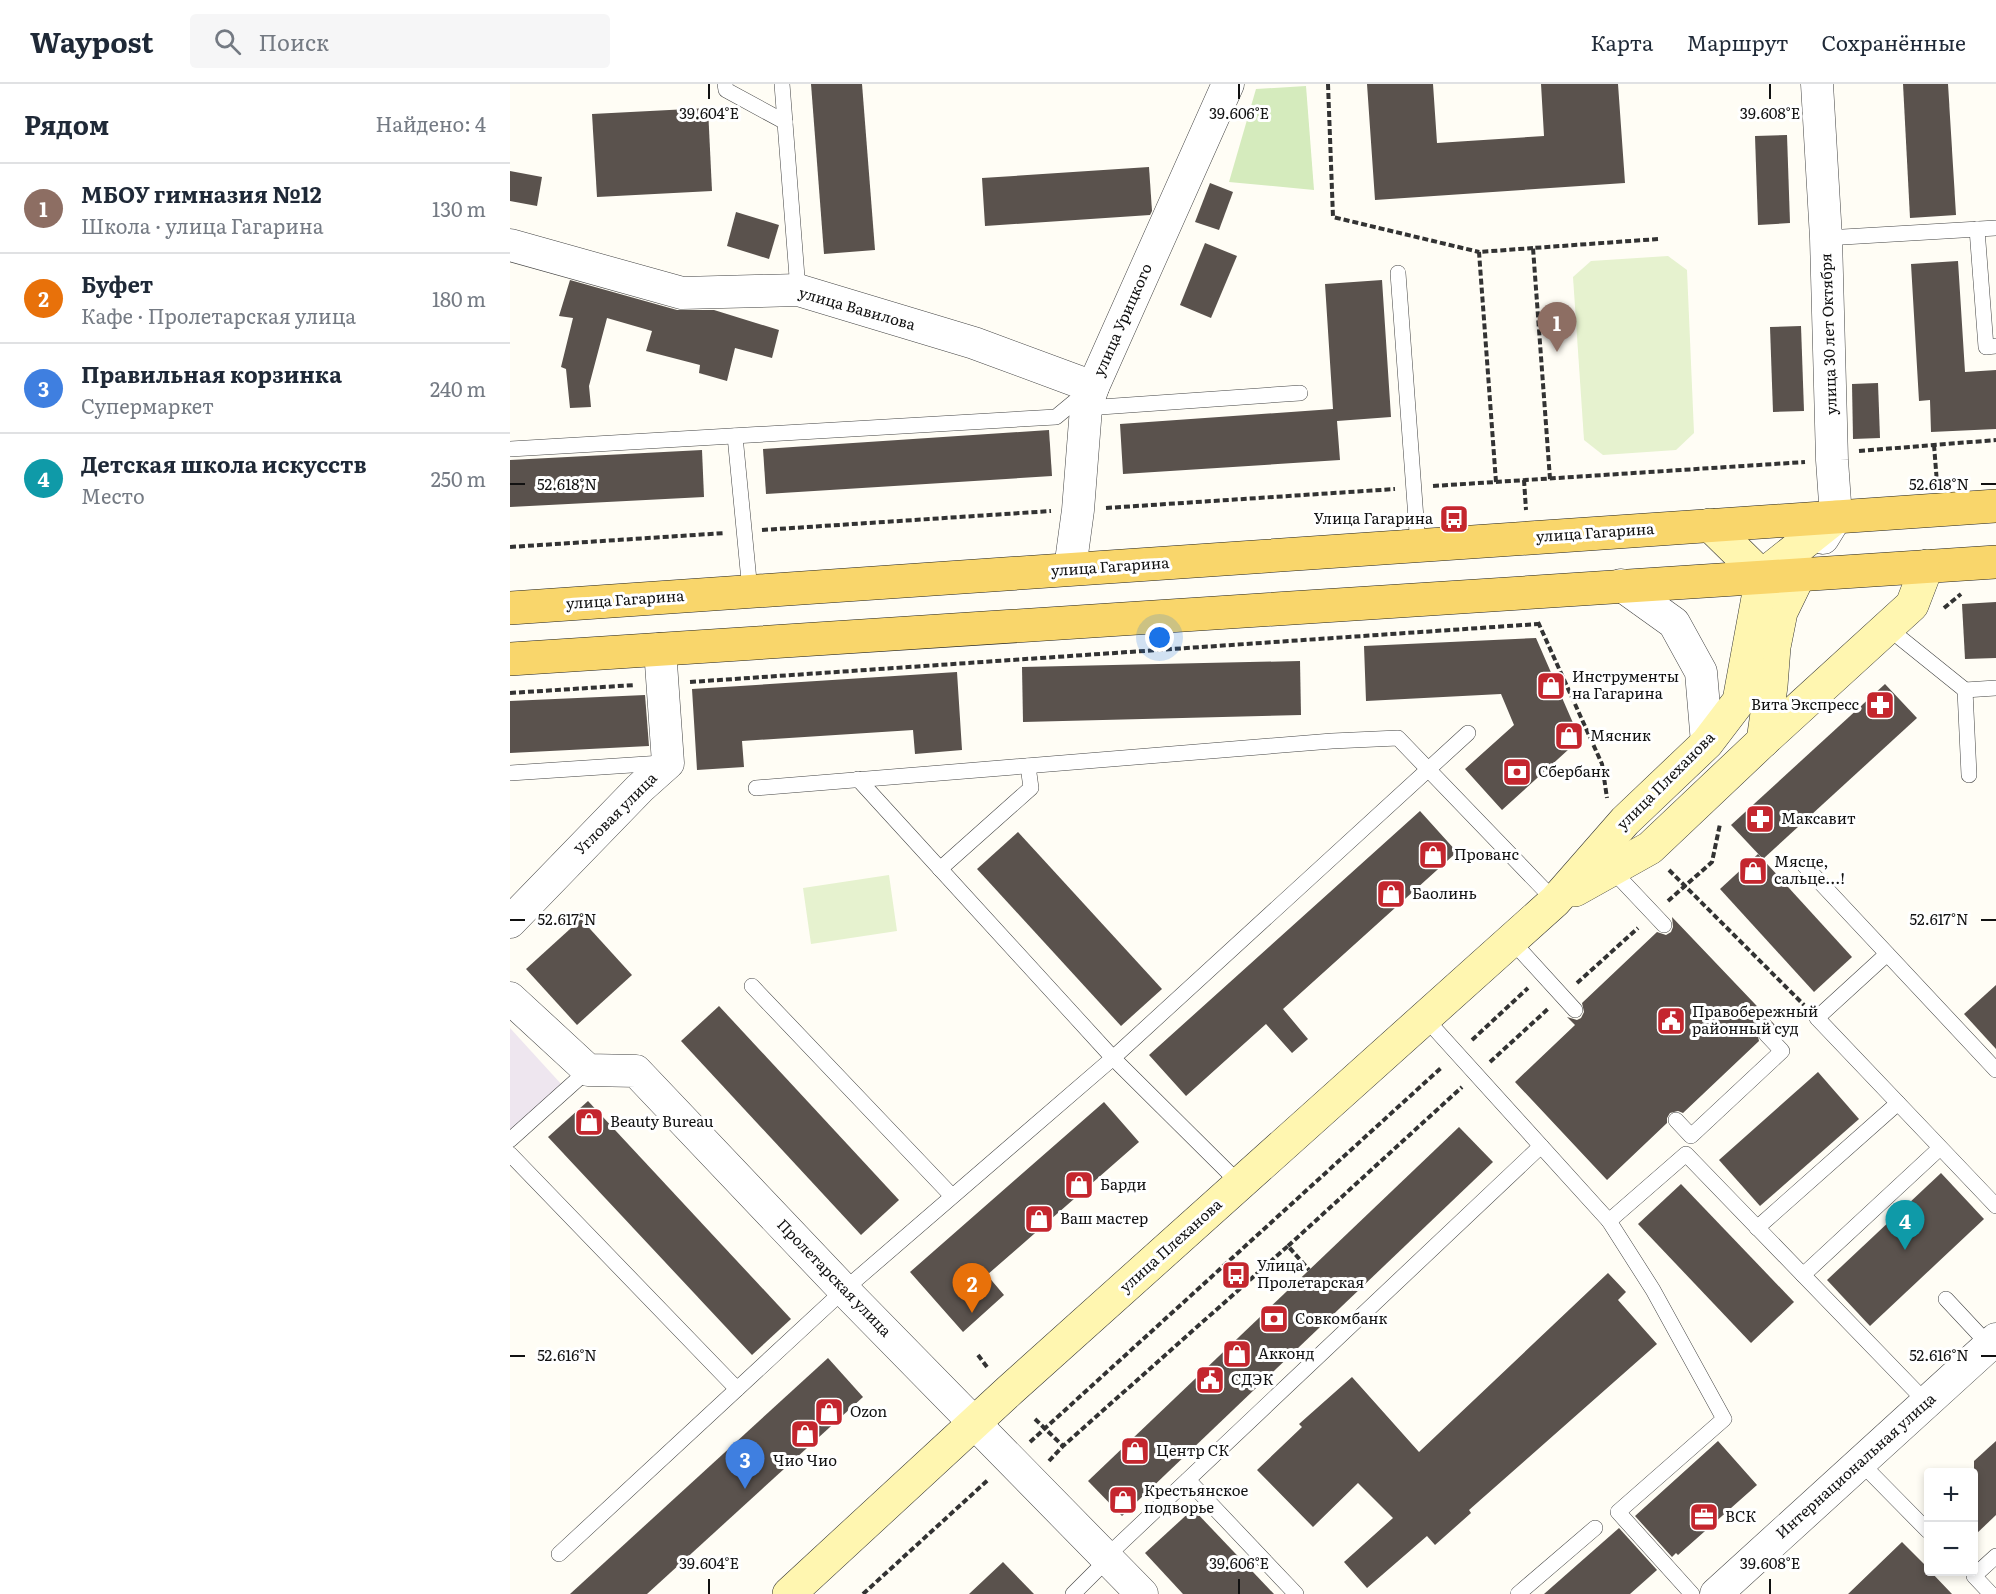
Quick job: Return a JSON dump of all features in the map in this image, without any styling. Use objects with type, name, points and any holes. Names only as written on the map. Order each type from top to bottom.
[{"type":"main road","name":"улица Гагарина","points":[[510,608],[1996,506]]},
{"type":"main road","points":[[1762,576],[1836,517]]},
{"type":"main road","points":[[1710,525],[1762,576],[1774,647]]},
{"type":"main road","points":[[510,659],[1996,562]]},
{"type":"main road","name":"улица Плеханова","points":[[1555,901],[1650,849],[1912,604],[1927,566]]},
{"type":"main road","points":[[1046,624],[1066,599],[1070,569]]},
{"type":"main road","points":[[1763,741],[1774,647],[1781,612],[1800,573]]},
{"type":"main road","name":"улица Плеханова","points":[[789,1594],[1555,901],[1625,821],[1707,743],[1739,701],[1762,576]]},
{"type":"street","name":"улица Урицкого","points":[[1070,569],[1090,397],[1228,84]]},
{"type":"street","name":"улица 30 лет Октября","points":[[1816,84],[1826,238],[1832,460],[1836,517]]},
{"type":"street","name":"улица Вавилова","points":[[510,245],[682,293],[798,290],[974,343],[1090,397]]},
{"type":"street","points":[[1800,573],[1836,517]]},
{"type":"street","points":[[1621,585],[1674,623],[1701,672],[1707,743]]},
{"type":"street","name":"Угловая улица","points":[[510,922],[640,788],[668,763],[660,649]]},
{"type":"street","points":[[510,998],[588,1070]]},
{"type":"street","name":"Пролетарская улица","points":[[588,1070],[636,1071],[844,1290],[1142,1594]]},
{"type":"street","name":"Интернациональная улица","points":[[1716,1594],[1993,1342]]},
{"type":"lane","points":[[725,84],[726,90],[785,122]]},
{"type":"lane","points":[[782,84],[798,290]]},
{"type":"lane","points":[[1826,238],[1996,228]]},
{"type":"lane","points":[[1977,229],[1986,347],[1996,346]]},
{"type":"lane","points":[[1398,273],[1418,546]]},
{"type":"lane","points":[[510,449],[1056,417],[1090,397],[1300,393]]},
{"type":"lane","points":[[735,436],[750,591]]},
{"type":"lane","points":[[1888,628],[1965,690],[1996,688]]},
{"type":"lane","points":[[1965,690],[1969,775]]},
{"type":"lane","points":[[559,1554],[844,1290],[1113,1058],[1428,768],[1468,734]]},
{"type":"lane","points":[[756,788],[1332,741],[1398,738],[1555,901]]},
{"type":"lane","points":[[510,773],[668,763]]},
{"type":"lane","points":[[940,869],[1031,788],[1028,766]]},
{"type":"lane","points":[[858,779],[1113,1058],[1240,1184]]},
{"type":"lane","points":[[1804,866],[1996,1070]]},
{"type":"lane","points":[[1612,870],[1659,920]]},
{"type":"lane","points":[[1511,940],[1575,1010]]},
{"type":"lane","points":[[1887,954],[1817,1018],[1996,1206]]},
{"type":"lane","points":[[753,986],[952,1196]]},
{"type":"lane","points":[[1425,1018],[1610,1221],[1653,1290],[1724,1419],[1618,1512],[1692,1594]]},
{"type":"lane","points":[[1676,1120],[1691,1136],[1782,1051],[1766,1034]]},
{"type":"lane","points":[[510,1140],[588,1070]]},
{"type":"lane","points":[[1757,1227],[1898,1103]]},
{"type":"lane","points":[[1073,1594],[1188,1480],[1541,1146]]},
{"type":"lane","points":[[1803,1275],[1940,1148]]},
{"type":"lane","points":[[510,1154],[737,1389]]},
{"type":"lane","points":[[1610,1221],[1686,1154],[1926,1402]]},
{"type":"lane","points":[[1946,1299],[1993,1342]]},
{"type":"lane","points":[[1860,1462],[1924,1526]]},
{"type":"lane","points":[[1188,1480],[1296,1594]]},
{"type":"lane","points":[[1518,1594],[1595,1528]]},
{"type":"lane","points":[[1978,1570],[1996,1556]]},
{"type":"lane","points":[[1974,1576],[1991,1594]]},
{"type":"path","points":[[1328,84],[1333,217],[1479,252],[1658,239]]},
{"type":"path","points":[[1533,248],[1550,479]]},
{"type":"path","points":[[1479,252],[1496,482]]},
{"type":"path","points":[[510,547],[1832,460],[1863,449],[1996,440]]},
{"type":"path","points":[[1934,445],[1937,485]]},
{"type":"path","points":[[1524,480],[1526,520]]},
{"type":"path","points":[[1943,608],[1944,597]]},
{"type":"path","points":[[1538,618],[1538,624],[1602,764],[1608,802]]},
{"type":"path","points":[[510,693],[1538,624]]},
{"type":"path","points":[[1044,1466],[1063,1446],[1288,1246],[1563,996],[1659,920],[1685,886],[1712,862],[1721,820]]},
{"type":"path","points":[[1663,864],[1817,1018]]},
{"type":"path","points":[[863,1594],[1543,975]]},
{"type":"path","points":[[1288,1246],[1309,1270]]},
{"type":"path","points":[[978,1355],[987,1367]]},
{"type":"path","points":[[1035,1419],[1063,1446]]},
{"type":"shaded area","points":[[510,1028],[562,1085],[510,1132]]},
{"type":"green space","points":[[1306,86],[1314,190],[1229,182],[1256,89]]},
{"type":"green space","points":[[1668,256],[1687,270],[1694,433],[1676,450],[1603,455],[1584,440],[1573,277],[1591,261]]},
{"type":"green space","points":[[889,875],[897,931],[811,944],[803,888]]},
{"type":"building","points":[[811,84],[862,84],[875,250],[824,254]]},
{"type":"building","points":[[1367,84],[1433,84],[1437,143],[1544,136],[1541,84],[1618,84],[1625,183],[1375,200]]},
{"type":"building","points":[[1903,84],[1948,84],[1956,215],[1910,218]]},
{"type":"building","points":[[708,108],[712,191],[597,197],[592,114]]},
{"type":"building","points":[[1787,135],[1790,223],[1758,225],[1755,136]]},
{"type":"building","points":[[1149,167],[1152,211],[1150,215],[985,226],[982,178]]},
{"type":"building","points":[[510,171],[542,177],[537,206],[510,201]]},
{"type":"building","points":[[1210,183],[1233,192],[1219,230],[1195,222]]},
{"type":"building","points":[[736,212],[779,225],[769,259],[727,246]]},
{"type":"building","points":[[1205,243],[1237,256],[1211,318],[1180,305]]},
{"type":"building","points":[[1958,261],[1965,372],[1996,370],[1996,429],[1931,432],[1930,400],[1919,401],[1911,264]]},
{"type":"building","points":[[570,280],[677,310],[714,310],[779,330],[772,358],[735,348],[727,381],[699,373],[700,365],[646,351],[652,331],[607,318],[589,386],[591,407],[570,408],[566,369],[561,367],[573,318],[559,316]]},
{"type":"building","points":[[1382,280],[1391,417],[1337,421],[1340,460],[1123,474],[1120,424],[1333,409],[1325,284]]},
{"type":"building","points":[[1801,326],[1804,411],[1773,412],[1770,327]]},
{"type":"building","points":[[1878,383],[1880,438],[1853,439],[1852,384]]},
{"type":"building","points":[[1049,430],[1052,476],[766,494],[763,449]]},
{"type":"building","points":[[702,450],[704,497],[510,507],[510,460]]},
{"type":"building","points":[[1996,602],[1996,658],[1965,659],[1962,604]]},
{"type":"building","points":[[1536,638],[1580,739],[1502,810],[1465,769],[1514,725],[1501,694],[1366,701],[1364,646]]},
{"type":"building","points":[[1300,661],[1301,715],[1023,722],[1022,667]]},
{"type":"building","points":[[957,672],[962,750],[915,754],[913,730],[742,741],[744,767],[697,770],[692,689]]},
{"type":"building","points":[[1885,684],[1917,718],[1763,859],[1731,825]]},
{"type":"building","points":[[645,695],[649,746],[510,753],[510,701]]},
{"type":"building","points":[[1420,811],[1457,852],[1283,1009],[1308,1039],[1292,1053],[1266,1024],[1186,1096],[1149,1055]]},
{"type":"building","points":[[1018,832],[1162,989],[1121,1026],[977,869]]},
{"type":"building","points":[[1758,854],[1852,957],[1814,992],[1720,889]]},
{"type":"building","name":"Правобережный районный суд","points":[[1672,917],[1775,1025],[1760,1027],[1757,1032],[1759,1041],[1683,1113],[1678,1111],[1670,1113],[1667,1123],[1607,1180],[1515,1082],[1575,1025],[1567,1017],[1577,1020],[1581,1018],[1584,1012],[1582,1003],[1657,932],[1666,935],[1671,932]]},
{"type":"building","points":[[581,919],[632,975],[577,1025],[526,969]]},
{"type":"building","points":[[1996,985],[1996,1049],[1964,1014]]},
{"type":"building","points":[[719,1006],[899,1200],[861,1235],[681,1041]]},
{"type":"building","points":[[1818,1072],[1859,1119],[1760,1206],[1719,1160]]},
{"type":"building","points":[[588,1101],[791,1319],[752,1355],[548,1137]]},
{"type":"building","points":[[1104,1102],[1139,1142],[987,1275],[1004,1295],[963,1332],[910,1272]]},
{"type":"building","points":[[1459,1127],[1493,1162],[1122,1516],[1088,1481]]},
{"type":"building","points":[[1941,1173],[1984,1219],[1870,1326],[1827,1280]]},
{"type":"building","points":[[1681,1184],[1794,1302],[1751,1343],[1638,1224]]},
{"type":"building","points":[[1608,1273],[1626,1292],[1618,1300],[1657,1344],[1469,1510],[1471,1513],[1435,1545],[1427,1536],[1367,1588],[1344,1562],[1393,1518],[1358,1483],[1313,1527],[1257,1470],[1302,1427],[1299,1424],[1352,1377],[1419,1452]]},
{"type":"building","points":[[828,1358],[863,1397],[647,1594],[570,1594]]},
{"type":"building","points":[[1718,1441],[1757,1485],[1678,1555],[1676,1553],[1672,1557],[1635,1516]]},
{"type":"building","points":[[1996,1441],[1996,1515],[1978,1532],[1978,1468],[1974,1468],[1974,1461]]},
{"type":"building","points":[[1193,1509],[1274,1594],[1183,1594],[1145,1553]]},
{"type":"building","points":[[1619,1528],[1657,1570],[1630,1594],[1544,1594]]},
{"type":"building","points":[[1902,1542],[1924,1564],[1924,1576],[1935,1576],[1952,1594],[1848,1594]]},
{"type":"building","points":[[1003,1562],[1034,1594],[969,1594]]},
{"type":"place","name":"МБОУ гимназия №12","points":[[1557,352]]},
{"type":"place","name":"Улица Гагарина","points":[[1454,519]]},
{"type":"place","name":"Инструменты на Гагарина","points":[[1551,686]]},
{"type":"place","name":"Вита Экспресс","points":[[1880,705]]},
{"type":"place","name":"Мясник","points":[[1569,736]]},
{"type":"place","name":"Сбербанк","points":[[1517,772]]},
{"type":"place","name":"Максавит","points":[[1760,819]]},
{"type":"place","name":"Прованс","points":[[1433,855]]},
{"type":"place","name":"Мясце, сальце...!","points":[[1753,871]]},
{"type":"place","name":"Баолинь","points":[[1391,894]]},
{"type":"place","name":"Правобережный районный суд","points":[[1671,1021]]},
{"type":"place","name":"Beauty Bureau","points":[[589,1122]]},
{"type":"place","name":"Барди","points":[[1079,1185]]},
{"type":"place","name":"Ваш мастер","points":[[1039,1219]]},
{"type":"place","name":"Детская школа искусств","points":[[1905,1250]]},
{"type":"place","name":"Улица Пролетарская","points":[[1236,1275]]},
{"type":"place","name":"Буфет","points":[[972,1313]]},
{"type":"place","name":"Совкомбанк","points":[[1274,1319]]},
{"type":"place","name":"Акконд","points":[[1237,1354]]},
{"type":"place","name":"СДЭК","points":[[1210,1380]]},
{"type":"place","name":"Ozon","points":[[829,1412]]},
{"type":"place","name":"Чио Чио","points":[[805,1434]]},
{"type":"place","name":"Центр СК","points":[[1135,1451]]},
{"type":"place","name":"Правильная корзинка","points":[[745,1489]]},
{"type":"place","name":"Крестьянское подворье","points":[[1123,1500]]},
{"type":"place","name":"ВСК","points":[[1704,1517]]}]
